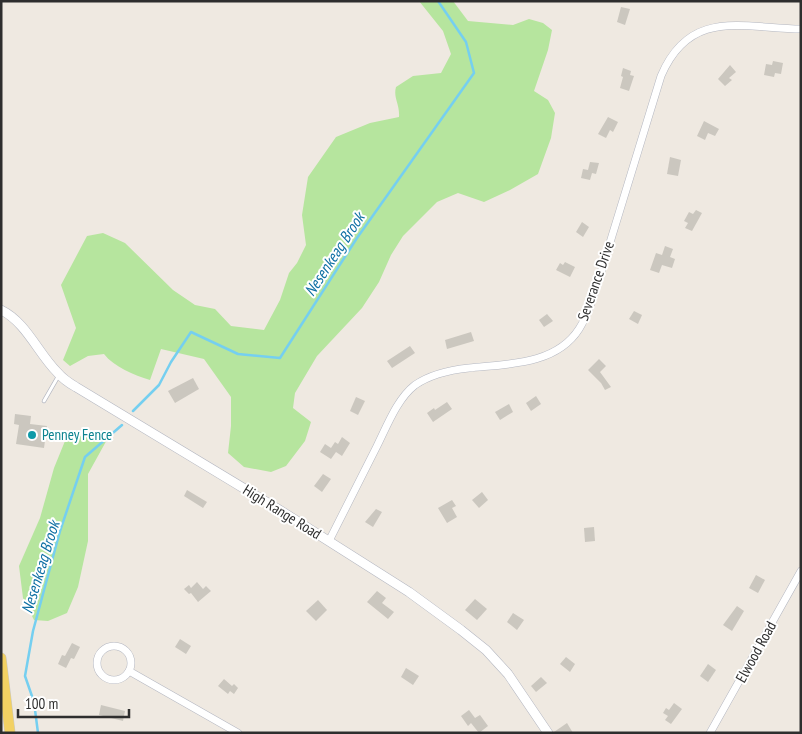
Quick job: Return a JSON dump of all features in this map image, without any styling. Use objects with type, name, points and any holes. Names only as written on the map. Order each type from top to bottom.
[{"type":"main road","points":[[1,658],[10,733]]},
{"type":"street","name":"Severance Drive","points":[[329,541],[392,418],[413,387],[428,378],[444,372],[521,362],[545,356],[568,343],[579,330],[593,298],[660,76],[669,59],[681,44],[701,31],[727,25],[801,29]]},
{"type":"street","name":"High Range Road","points":[[1,310],[7,313],[20,326],[59,375],[85,394],[137,423],[409,592],[486,650],[508,674],[548,733]]},
{"type":"street","name":"Elwood Road","points":[[710,733],[801,571]]},
{"type":"street","points":[[116,646],[126,651],[131,660],[129,671],[126,675],[116,680],[105,677],[98,668],[101,652],[116,646]]},
{"type":"street","points":[[129,671],[238,733]]},
{"type":"lane","points":[[44,401],[59,375]]},
{"type":"green space","points":[[419,1],[453,1],[468,21],[513,25],[529,19],[543,23],[552,30],[548,50],[534,91],[548,100],[555,113],[551,138],[538,174],[484,202],[458,193],[437,202],[403,236],[391,255],[379,282],[362,308],[317,356],[295,393],[293,408],[311,422],[305,441],[286,466],[271,472],[244,467],[228,453],[231,426],[231,397],[204,359],[161,349],[150,380],[119,367],[104,354],[88,356],[70,366],[63,360],[76,328],[61,285],[87,236],[103,233],[125,243],[173,290],[195,305],[215,309],[231,326],[264,330],[280,300],[289,273],[297,263],[306,245],[302,215],[308,177],[336,137],[370,123],[399,117],[399,108],[395,94],[396,87],[413,76],[441,73],[451,54],[443,31]]},
{"type":"green space","points":[[74,436],[109,436],[88,474],[88,541],[78,587],[67,613],[48,621],[34,620],[23,598],[19,566],[40,518],[54,468],[65,441]]},
{"type":"building","points":[[621,7],[630,9],[625,25],[617,22]]},
{"type":"building","points":[[773,61],[783,63],[781,74],[775,73],[774,77],[764,75],[766,64],[772,65]]},
{"type":"building","points":[[730,65],[736,72],[729,78],[732,80],[725,86],[718,79]]},
{"type":"building","points":[[623,68],[631,71],[630,75],[634,76],[629,91],[620,88]]},
{"type":"building","points":[[608,117],[618,122],[613,132],[610,130],[606,138],[598,134]]},
{"type":"building","points":[[704,121],[719,129],[715,136],[708,133],[705,140],[697,136]]},
{"type":"building","points":[[670,157],[681,160],[678,176],[667,174]]},
{"type":"building","points":[[590,162],[599,163],[596,174],[592,173],[590,180],[581,178],[583,169],[588,170]]},
{"type":"building","points":[[696,210],[702,213],[692,231],[685,228],[688,223],[684,221],[689,212],[693,214]]},
{"type":"building","points":[[582,222],[589,227],[583,237],[576,232]]},
{"type":"building","points":[[665,246],[673,249],[670,257],[675,259],[672,268],[662,265],[659,273],[650,270],[656,253],[662,255]]},
{"type":"building","points":[[565,262],[575,267],[570,277],[556,270],[560,263],[563,265]]},
{"type":"building","points":[[634,311],[642,315],[638,324],[629,319]]},
{"type":"building","points":[[547,314],[553,321],[544,327],[539,320]]},
{"type":"building","points":[[471,332],[474,341],[447,349],[445,340]]},
{"type":"building","points":[[410,346],[415,353],[392,368],[387,361]]},
{"type":"building","points":[[599,359],[606,366],[600,372],[611,387],[605,390],[588,370]]},
{"type":"building","points":[[193,378],[199,389],[175,403],[168,391]]},
{"type":"building","points":[[536,396],[541,404],[531,411],[526,403]]},
{"type":"building","points":[[356,397],[365,401],[358,415],[350,411]]},
{"type":"building","points":[[447,402],[452,409],[433,422],[427,413]]},
{"type":"building","points":[[509,404],[513,412],[500,420],[495,412]]},
{"type":"building","name":"Penney Fence","points":[[15,414],[31,416],[30,424],[47,426],[44,448],[16,444],[19,425],[14,424]]},
{"type":"building","points":[[342,437],[350,443],[342,456],[336,452],[331,459],[320,452],[325,444],[331,448],[335,442],[338,444]]},
{"type":"building","points":[[323,474],[331,479],[322,492],[314,486]]},
{"type":"building","points":[[187,490],[207,502],[203,508],[184,496]]},
{"type":"building","points":[[482,492],[488,500],[479,508],[472,500]]},
{"type":"building","points":[[452,500],[456,506],[452,508],[457,517],[447,523],[438,508]]},
{"type":"building","points":[[376,509],[382,512],[373,527],[365,522]]},
{"type":"building","points":[[594,527],[595,541],[585,542],[584,528]]},
{"type":"building","points":[[756,575],[765,580],[758,593],[749,588]]},
{"type":"building","points":[[197,582],[203,589],[206,586],[211,591],[198,602],[191,593],[189,594],[184,589],[189,585],[191,588]]},
{"type":"building","points":[[377,591],[386,598],[382,603],[394,612],[388,619],[367,602]]},
{"type":"building","points":[[475,599],[487,609],[477,620],[465,610]]},
{"type":"building","points":[[318,600],[327,610],[316,621],[306,611]]},
{"type":"building","points":[[737,606],[744,611],[732,631],[723,625]]},
{"type":"building","points":[[513,613],[524,620],[517,630],[507,622]]},
{"type":"building","points":[[180,639],[191,646],[186,654],[175,647]]},
{"type":"building","points":[[72,643],[80,647],[74,659],[71,658],[66,668],[58,664],[62,655],[65,656]]},
{"type":"building","points":[[566,657],[575,664],[570,672],[560,664]]},
{"type":"building","points":[[708,664],[716,670],[708,682],[700,676]]},
{"type":"building","points":[[406,668],[419,676],[413,685],[401,677]]},
{"type":"building","points":[[541,677],[547,683],[536,692],[531,686]]},
{"type":"building","points":[[224,679],[232,686],[234,684],[238,688],[234,694],[230,691],[228,694],[218,686]]},
{"type":"building","points":[[674,703],[682,709],[671,724],[665,720],[668,716],[663,713],[666,708],[669,710]]},
{"type":"building","points":[[101,705],[125,711],[123,721],[99,715]]},
{"type":"building","points":[[469,710],[475,718],[480,715],[488,726],[479,733],[471,723],[468,726],[461,716]]},
{"type":"building","points":[[567,723],[573,733],[554,733],[554,732]]},
{"type":"waterway","name":"Nesenkeag Brook","points":[[133,411],[159,385],[171,362],[191,332],[238,354],[280,358],[357,238],[474,73],[466,42],[438,1]]},
{"type":"waterway","name":"Nesenkeag Brook","points":[[38,733],[34,702],[25,676],[33,631],[60,531],[85,457],[122,425]]},
{"type":"place","name":"Penney Fence","points":[[32,435]]}]
